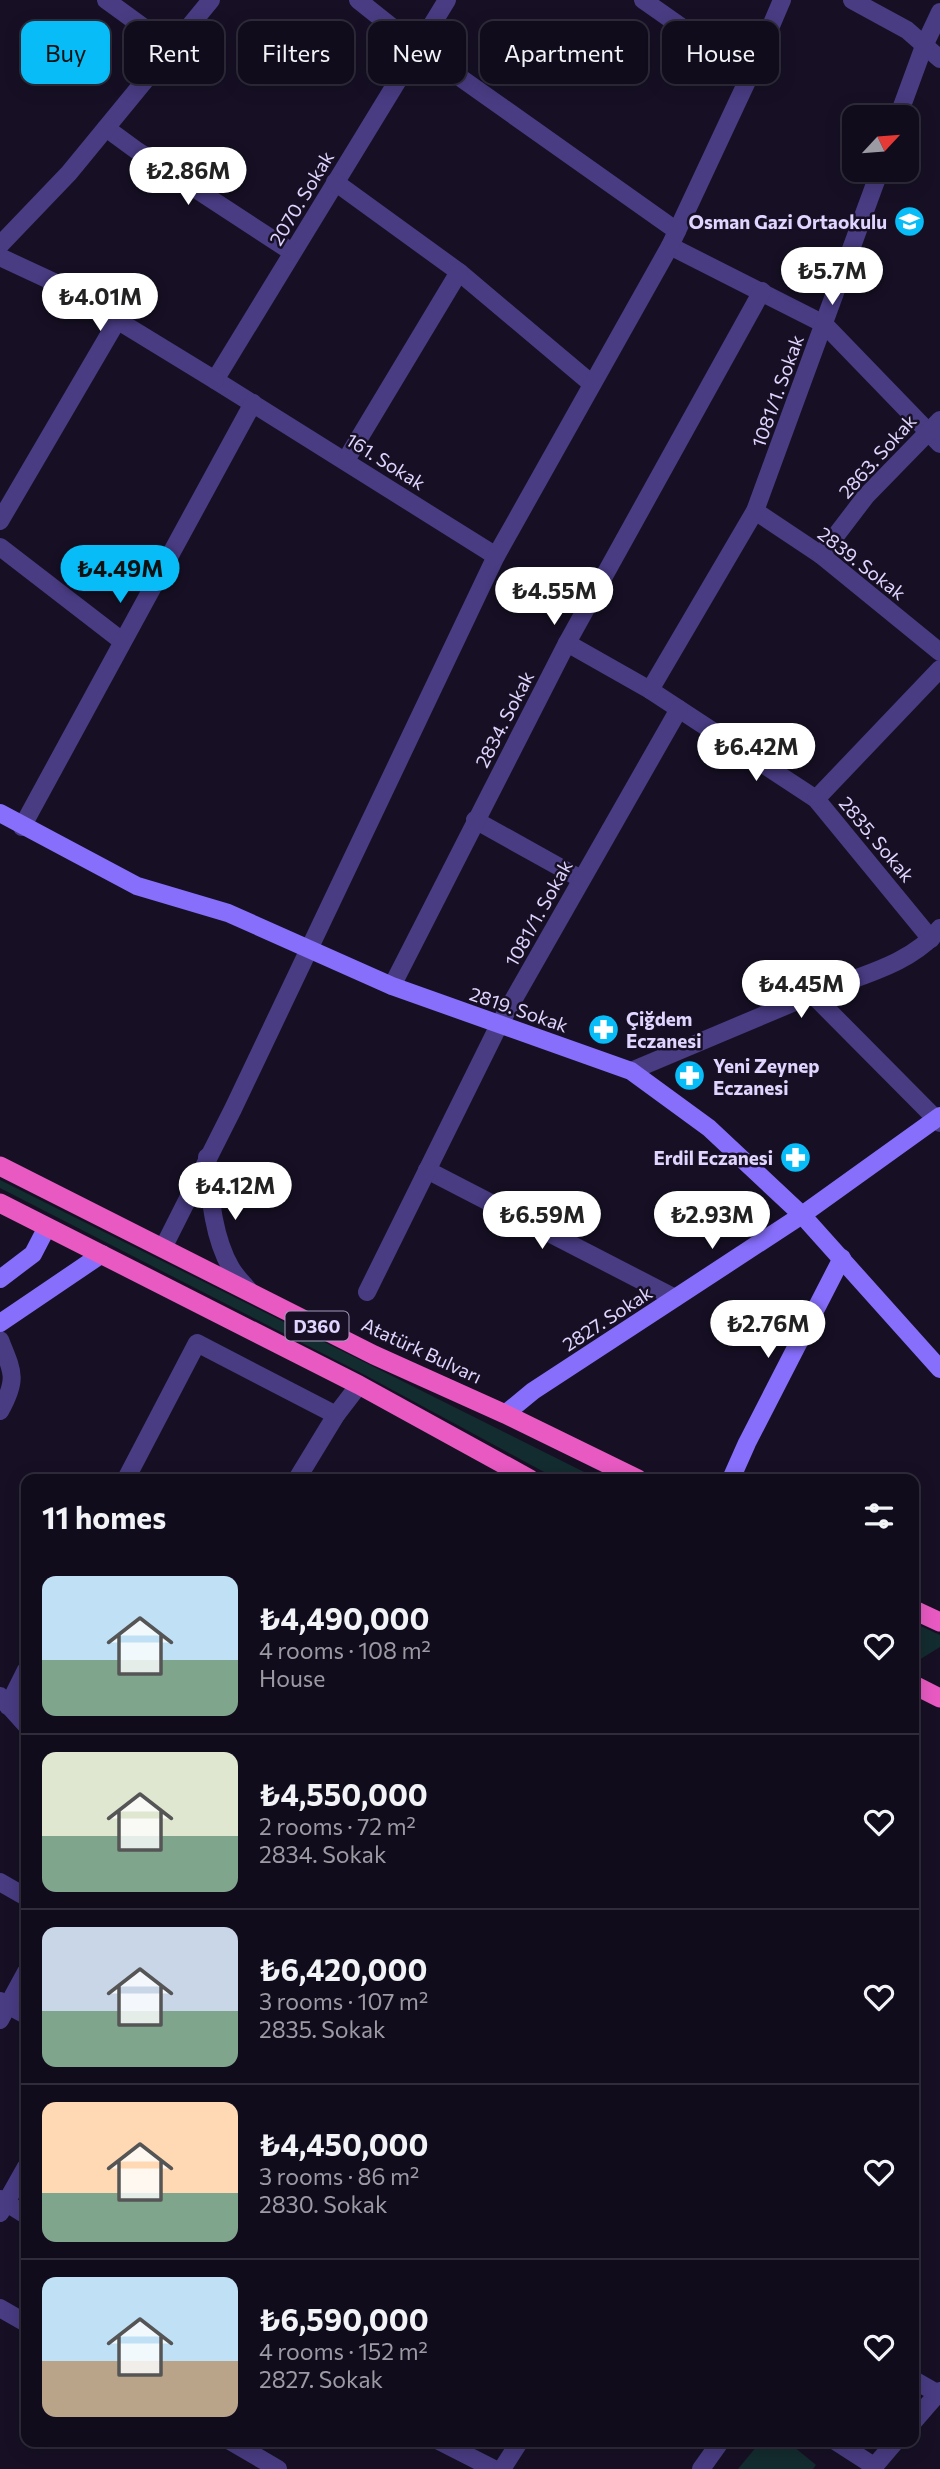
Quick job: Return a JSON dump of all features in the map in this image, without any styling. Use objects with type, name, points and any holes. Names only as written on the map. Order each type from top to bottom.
[{"type":"highway","name":"Atatürk Bulvarı","points":[[0,1166],[374,1355],[505,1414],[628,1474]]},
{"type":"highway","name":"D360","points":[[0,1203],[359,1385],[521,1474]]},
{"type":"highway","points":[[919,1612],[940,1622]]},
{"type":"highway","points":[[919,1688],[940,1698]]},
{"type":"main road","name":"2819. Sokak","points":[[0,813],[137,886],[228,913],[392,986],[631,1071],[709,1128],[802,1215],[940,1369]]},
{"type":"main road","name":"2827. Sokak","points":[[505,1414],[533,1391],[802,1215],[939,1119]]},
{"type":"main road","points":[[0,1279],[33,1254],[47,1227]]},
{"type":"main road","points":[[0,1324],[102,1254]]},
{"type":"main road","points":[[733,1474],[842,1258]]},
{"type":"street","points":[[106,0],[135,21]]},
{"type":"street","points":[[194,21],[211,0]]},
{"type":"street","points":[[358,0],[384,21]]},
{"type":"street","name":"2070. Sokak","points":[[434,21],[447,0]]},
{"type":"street","points":[[643,0],[673,21]]},
{"type":"street","points":[[773,21],[782,0]]},
{"type":"street","points":[[852,0],[906,30],[940,59]]},
{"type":"street","points":[[902,105],[940,12]]},
{"type":"street","points":[[2,236],[69,173],[142,84]]},
{"type":"street","name":"2070. Sokak","points":[[215,380],[395,84]]},
{"type":"street","points":[[466,84],[673,238],[824,324],[936,431]]},
{"type":"street","points":[[163,1248],[496,556],[673,238],[746,84]]},
{"type":"street","points":[[106,128],[292,252]]},
{"type":"street","points":[[335,182],[459,272],[592,384]]},
{"type":"street","name":"1081/1. Sokak","points":[[650,690],[755,512],[876,182]]},
{"type":"street","points":[[0,257],[58,284],[253,403],[22,827]]},
{"type":"street","points":[[346,460],[459,272]]},
{"type":"street","name":"2834. Sokak","points":[[392,986],[567,643],[762,291]]},
{"type":"street","points":[[0,521],[117,321]]},
{"type":"street","name":"161. Sokak","points":[[253,403],[496,556]]},
{"type":"street","name":"2863. Sokak","points":[[821,555],[866,496],[936,431]]},
{"type":"street","name":"2839. Sokak","points":[[755,512],[821,555],[940,652]]},
{"type":"street","points":[[0,547],[122,642]]},
{"type":"street","name":"2835. Sokak","points":[[567,643],[650,690],[816,799],[936,933]]},
{"type":"street","points":[[816,799],[940,669]]},
{"type":"street","name":"1081/1. Sokak","points":[[367,1293],[499,1025],[679,709]]},
{"type":"street","points":[[475,820],[580,879]]},
{"type":"street","points":[[631,1071],[898,961],[936,933]]},
{"type":"street","points":[[813,994],[939,1119]]},
{"type":"street","points":[[207,1157],[210,1198],[217,1233],[231,1267],[251,1293]]},
{"type":"street","points":[[427,1170],[675,1298]]},
{"type":"street","points":[[0,1340],[11,1367],[12,1385],[0,1411]]},
{"type":"street","points":[[129,1474],[197,1343],[336,1415]]},
{"type":"street","points":[[300,1474],[336,1415],[359,1385]]},
{"type":"street","points":[[21,1677],[4,1701],[21,1720]]},
{"type":"street","points":[[0,1882],[21,1894]]},
{"type":"street","points":[[21,1980],[3,2009],[21,2014]]},
{"type":"street","points":[[21,2175],[2,2205],[21,2213]]},
{"type":"street","points":[[0,2308],[21,2320]]},
{"type":"street","points":[[919,2383],[939,2393],[919,2415]]},
{"type":"street","points":[[240,2447],[278,2469]]},
{"type":"street","points":[[451,2447],[494,2469]]},
{"type":"street","points":[[502,2469],[516,2447]]},
{"type":"street","points":[[701,2469],[717,2447]]},
{"type":"street","points":[[843,2447],[873,2468],[891,2447]]},
{"type":"green space","points":[[0,1180],[588,1474],[548,1474],[363,1374],[0,1188]]},
{"type":"green space","points":[[919,1625],[940,1635],[940,1647],[919,1660]]},
{"type":"green space","points":[[756,2447],[794,2447],[816,2465],[813,2469],[738,2469]]},
{"type":"place","name":"Osman Gazi Ortaokulu","points":[[910,221]]},
{"type":"place","name":"Çiğdem Eczanesi","points":[[603,1029]]},
{"type":"place","name":"Yeni Zeynep Eczanesi","points":[[690,1076]]},
{"type":"place","name":"Erdil Eczanesi","points":[[796,1157]]}]
